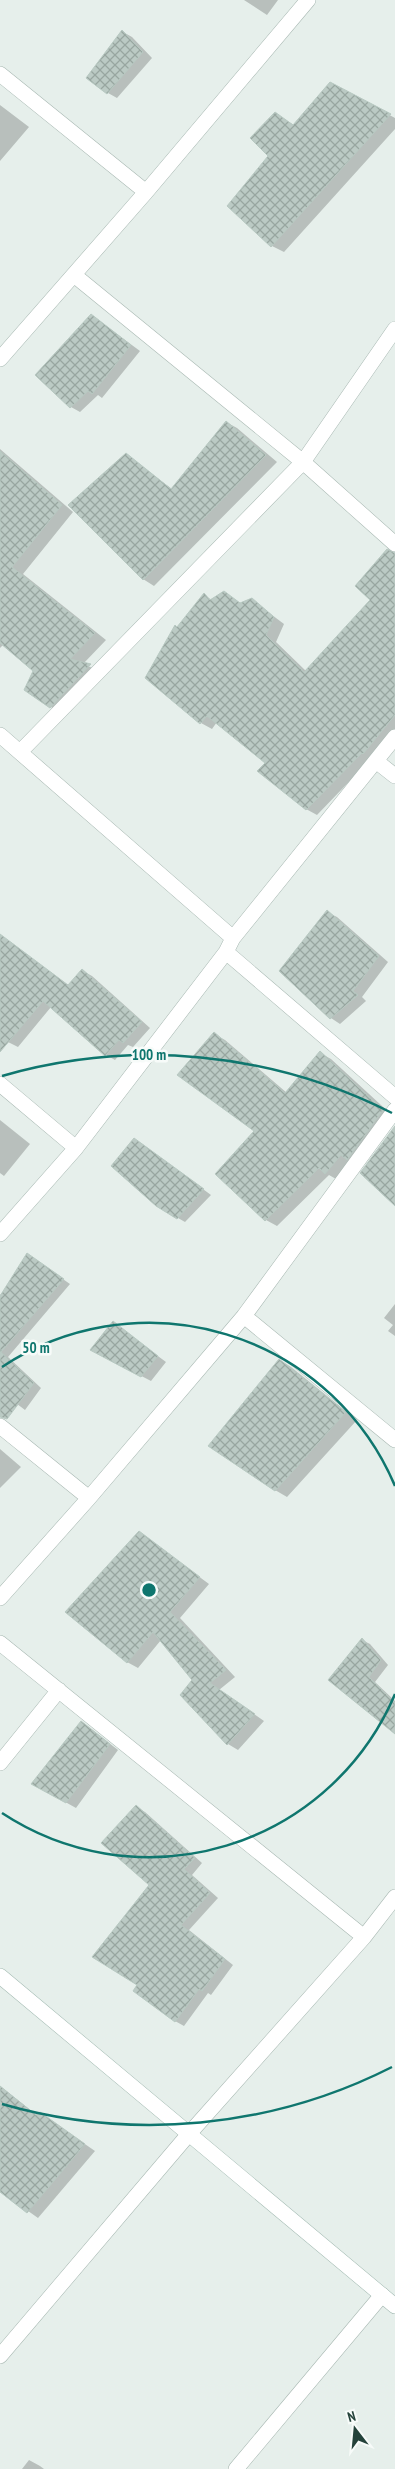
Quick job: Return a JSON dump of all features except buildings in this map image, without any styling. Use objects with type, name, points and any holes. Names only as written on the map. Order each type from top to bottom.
[{"type":"street","points":[[0,359],[146,192],[308,0]]},
{"type":"street","points":[[0,74],[146,192]]},
{"type":"street","points":[[74,275],[303,462],[395,544]]},
{"type":"street","points":[[20,752],[303,462],[395,329]]},
{"type":"street","points":[[0,736],[233,938]]},
{"type":"street","points":[[0,1234],[76,1148],[226,952],[233,938],[395,738]]},
{"type":"street","points":[[376,761],[395,776]]},
{"type":"street","points":[[226,952],[395,1097]]},
{"type":"street","points":[[0,1084],[76,1148]]},
{"type":"street","points":[[0,1598],[244,1316],[395,1110]]},
{"type":"street","points":[[244,1316],[395,1440]]},
{"type":"street","points":[[0,1426],[88,1498]]},
{"type":"street","points":[[0,1643],[364,1937]]},
{"type":"street","points":[[0,1763],[59,1690]]},
{"type":"street","points":[[0,2356],[188,2135],[364,1937],[395,1898]]},
{"type":"street","points":[[0,1976],[395,2306]]},
{"type":"street","points":[[236,2469],[382,2296]]}]
